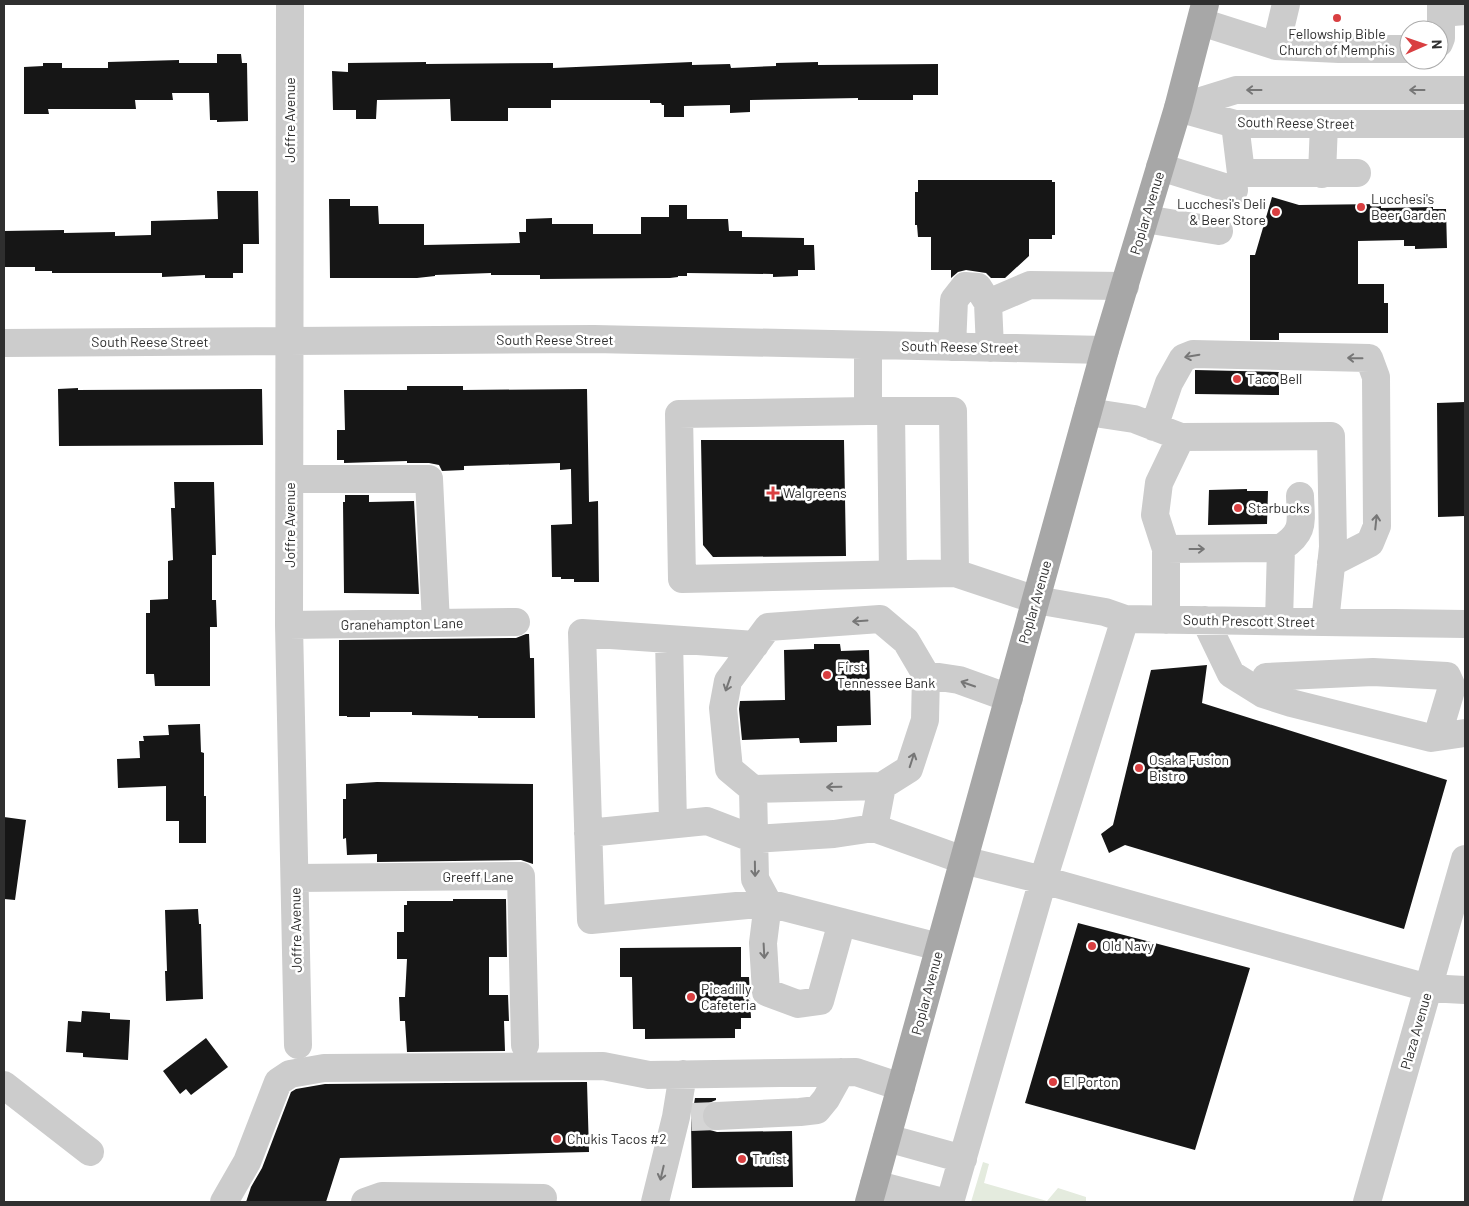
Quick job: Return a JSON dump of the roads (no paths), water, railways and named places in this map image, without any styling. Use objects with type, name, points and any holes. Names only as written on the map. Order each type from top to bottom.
[{"type":"main road","name":"Poplar Avenue","points":[[872,1193],[1105,350],[1178,108],[1203,13]]},
{"type":"street","name":"Joffre Avenue","points":[[290,4],[289,625],[298,1046]]},
{"type":"street","points":[[1276,46],[1286,4]]},
{"type":"street","points":[[1203,13],[1276,46],[1399,49]]},
{"type":"street","points":[[1178,108],[1236,90],[1465,90]]},
{"type":"street","name":"South Reese Street","points":[[1178,108],[1235,124],[1465,124]]},
{"type":"street","points":[[1145,219],[1217,237],[1237,182],[1235,124]]},
{"type":"street","points":[[1322,174],[1324,124]]},
{"type":"street","points":[[1160,167],[1237,182],[1322,174],[1357,173]]},
{"type":"street","points":[[988,303],[1030,285],[1125,286]]},
{"type":"street","points":[[952,347],[954,300],[965,286],[978,287],[988,303],[990,348]]},
{"type":"street","name":"South Reese Street","points":[[4,343],[594,339],[1105,350]]},
{"type":"street","points":[[868,345],[880,411],[893,574]]},
{"type":"street","points":[[1154,427],[1169,382],[1182,358],[1193,354],[1370,358],[1376,377],[1376,526],[1370,544],[1331,563]]},
{"type":"street","points":[[880,411],[953,411],[955,573]]},
{"type":"street","name":"South Prescott Street","points":[[880,411],[679,414],[682,579],[955,573],[1036,600],[1105,612],[1125,619],[1465,624]]},
{"type":"street","points":[[1088,412],[1134,419],[1181,437],[1331,436],[1332,547],[1325,622]]},
{"type":"street","points":[[1166,620],[1166,549],[1155,515],[1159,483],[1181,437]]},
{"type":"street","points":[[290,479],[429,479],[436,623]]},
{"type":"street","points":[[1166,549],[1280,548],[1292,541],[1301,527],[1300,496]]},
{"type":"street","points":[[1279,621],[1280,548]]},
{"type":"street","points":[[880,619],[906,641],[926,675],[925,720],[909,769],[882,786],[754,789],[729,769],[723,708],[728,681],[768,627],[880,619]]},
{"type":"street","points":[[950,1202],[1043,880],[1125,619]]},
{"type":"street","points":[[1205,620],[1230,674],[1263,694],[1291,703],[1431,738],[1465,733]]},
{"type":"street","name":"Granehampton Lane","points":[[289,625],[516,622]]},
{"type":"street","points":[[755,645],[582,633],[591,920],[768,903],[939,947]]},
{"type":"street","points":[[668,639],[674,824]]},
{"type":"street","points":[[1263,694],[1266,677],[1373,672],[1447,676],[1452,687],[1437,737]]},
{"type":"street","points":[[926,675],[959,680],[1009,698]]},
{"type":"street","points":[[874,828],[882,786]]},
{"type":"street","points":[[754,789],[755,879],[768,903],[764,943],[766,992],[798,1004],[820,1001],[842,922]]},
{"type":"street","points":[[588,833],[707,821],[754,839],[834,834],[874,828],[963,860],[1043,880],[1428,988],[1465,990]]},
{"type":"street","name":"Plaza Avenue","points":[[1367,1202],[1465,859]]},
{"type":"street","name":"Greeff Lane","points":[[295,878],[521,876],[525,1045]]},
{"type":"street","points":[[224,1202],[247,1162],[278,1082],[290,1074],[324,1068],[603,1066],[649,1075],[856,1072],[901,1087]]},
{"type":"street","points":[[694,1116],[818,1110],[842,1072]]},
{"type":"street","points":[[655,1202],[694,1116],[683,1074]]},
{"type":"street","points":[[4,1085],[90,1152]]},
{"type":"street","points":[[887,1138],[963,1159]]},
{"type":"street","points":[[872,1193],[943,1202]]},
{"type":"street","points":[[365,1202],[382,1196],[543,1198],[542,1202]]},
{"type":"tunnel","points":[[691,1117],[717,1116]]},
{"type":"place","name":"Fellowship Bible Church of Memphis","points":[[1337,18]]},
{"type":"place","name":"Lucchesi's Beer Garden","points":[[1361,207]]},
{"type":"place","name":"Lucchesi's Deli & Beer Store","points":[[1276,212]]},
{"type":"place","name":"Taco Bell","points":[[1237,379]]},
{"type":"place","name":"Walgreens","points":[[773,493]]},
{"type":"place","name":"Starbucks","points":[[1238,508]]},
{"type":"place","name":"First Tennessee Bank","points":[[827,675]]},
{"type":"place","name":"Osaka Fusion Bistro","points":[[1139,768]]},
{"type":"place","name":"Old Navy","points":[[1092,946]]},
{"type":"place","name":"Picadilly Cafeteria","points":[[691,997]]},
{"type":"place","name":"El Porton","points":[[1053,1082]]},
{"type":"place","name":"Chukis Tacos #2","points":[[557,1139]]},
{"type":"place","name":"Truist","points":[[742,1159]]}]
